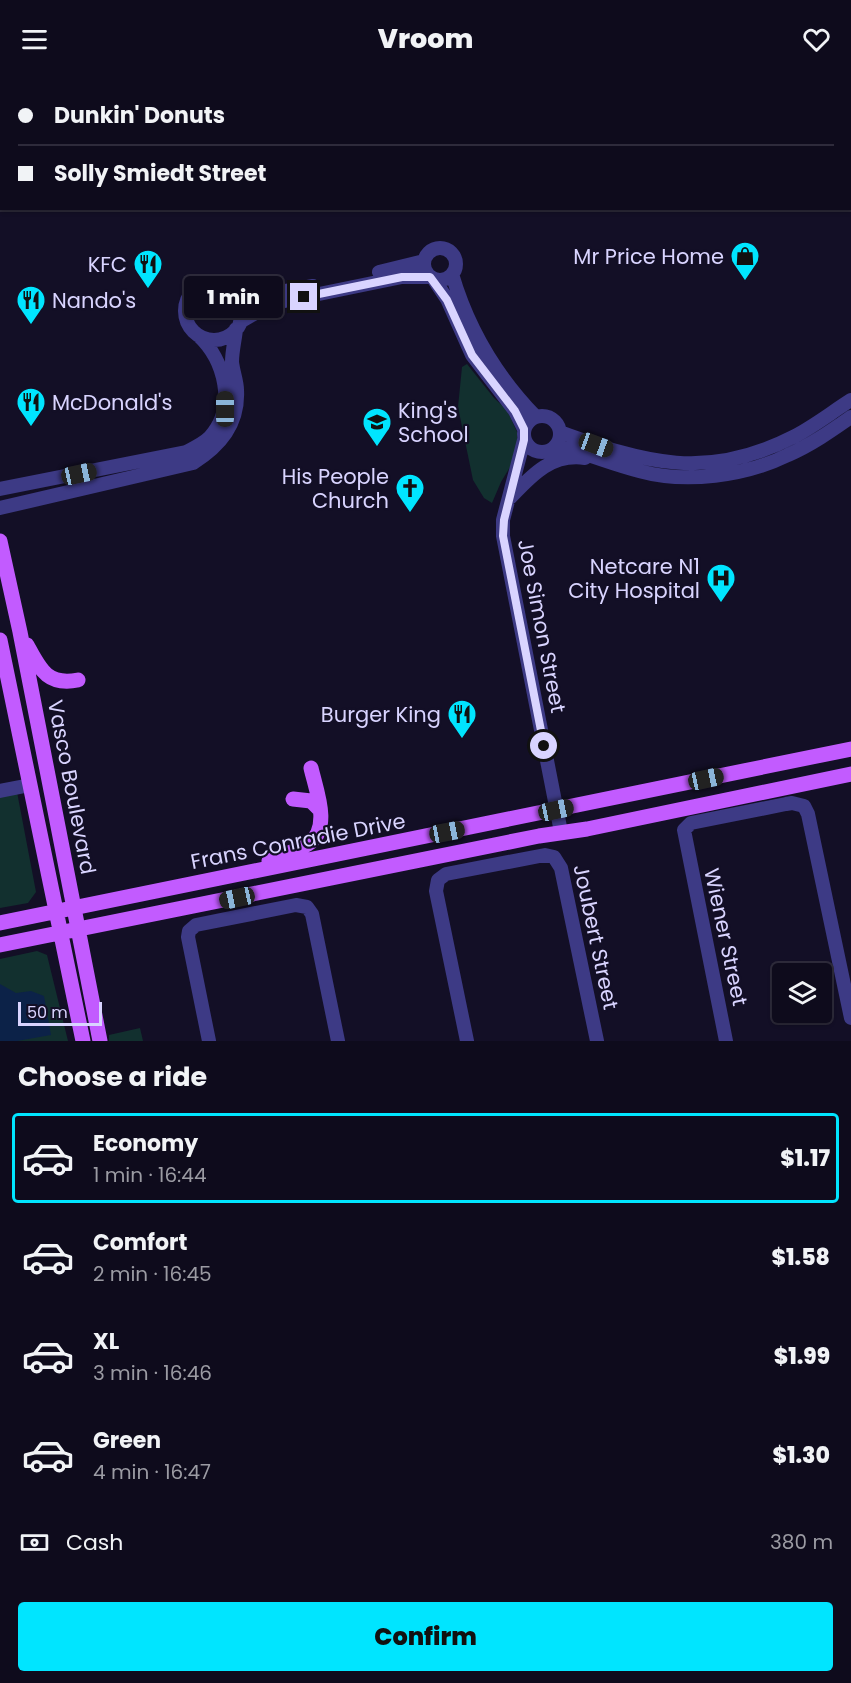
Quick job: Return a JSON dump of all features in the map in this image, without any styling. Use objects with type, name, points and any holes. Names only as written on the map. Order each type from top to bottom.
[{"type":"main road","name":"Vasco Boulevard","points":[[0,541],[100,1041]]},
{"type":"main road","points":[[20,632],[45,675],[60,681],[78,680]]},
{"type":"main road","name":"Vasco Boulevard","points":[[0,640],[83,1041]]},
{"type":"main road","name":"Frans Conradie Drive","points":[[0,923],[851,749]]},
{"type":"main road","points":[[235,875],[308,844],[315,837],[321,825],[311,768]]},
{"type":"main road","name":"Frans Conradie Drive","points":[[0,945],[561,832],[587,829],[851,774]]},
{"type":"main road","points":[[293,799],[311,801],[320,810]]},
{"type":"street","points":[[536,417],[506,383],[483,350],[458,296],[452,274],[456,262],[452,253],[443,248],[433,249],[424,261],[425,270],[447,300],[472,355],[515,411],[532,449],[586,453],[611,463]]},
{"type":"street","points":[[0,489],[186,452],[199,446],[210,437],[225,409],[219,362],[210,346],[189,326],[185,313],[190,294],[205,283],[223,283],[235,291],[274,293],[424,261]]},
{"type":"street","points":[[198,335],[206,338],[222,338],[264,308],[275,303],[402,277],[443,279],[452,274]]},
{"type":"street","points":[[0,508],[193,463],[208,454],[222,441],[235,412],[237,390],[232,361],[242,306],[235,291]]},
{"type":"street","points":[[524,435],[528,422],[536,417],[546,416],[556,423],[560,432],[614,452],[654,461],[693,464],[726,462],[774,446],[795,436],[851,400]]},
{"type":"street","points":[[509,499],[536,472],[562,458],[580,457],[647,473],[678,476],[728,473],[759,466],[787,456],[816,441],[851,417]]},
{"type":"street","points":[[549,449],[560,432]]},
{"type":"street","name":"Joe Simon Street","points":[[524,435],[504,520],[506,553],[561,832]]},
{"type":"street","name":"Joe Simon Street","points":[[509,499],[529,466],[549,449]]},
{"type":"street","points":[[0,791],[30,785]]},
{"type":"street","name":"Wiener Street","points":[[726,1041],[684,830],[692,823],[792,803],[807,810],[851,1018]]},
{"type":"street","name":"Joubert Street","points":[[467,1041],[436,891],[438,880],[443,875],[544,855],[554,856],[561,868],[597,1041]]},
{"type":"street","points":[[209,1041],[188,937],[189,931],[196,925],[296,905],[307,907],[312,914],[338,1041]]},
{"type":"green space","points":[[467,364],[494,398],[507,410],[517,432],[518,442],[510,467],[492,503],[484,498],[473,480],[458,407],[462,367]]},
{"type":"green space","points":[[17,792],[36,892],[28,903],[0,908],[0,794]]},
{"type":"green space","points":[[37,951],[47,955],[68,1041],[0,1041],[0,959]]},
{"type":"green space","points":[[140,1028],[143,1041],[109,1041],[109,1035]]},
{"type":"water","points":[[0,984],[16,993],[31,991],[44,996],[51,1035],[17,1041],[0,1041]]},
{"type":"place","name":"Mr Price Home","points":[[745,282]]},
{"type":"place","name":"KFC","points":[[148,290]]},
{"type":"place","name":"Nando's","points":[[31,326]]},
{"type":"place","name":"McDonald's","points":[[31,428]]},
{"type":"place","name":"King's School","points":[[377,448]]},
{"type":"place","name":"His People Church","points":[[410,514]]},
{"type":"place","name":"Netcare N1 City Hospital","points":[[721,604]]},
{"type":"place","name":"Burger King","points":[[462,740]]},
{"type":"route","points":[[304,297],[402,277],[433,278],[447,300],[472,355],[515,411],[524,429],[524,440],[507,505],[503,536],[544,746]]}]
